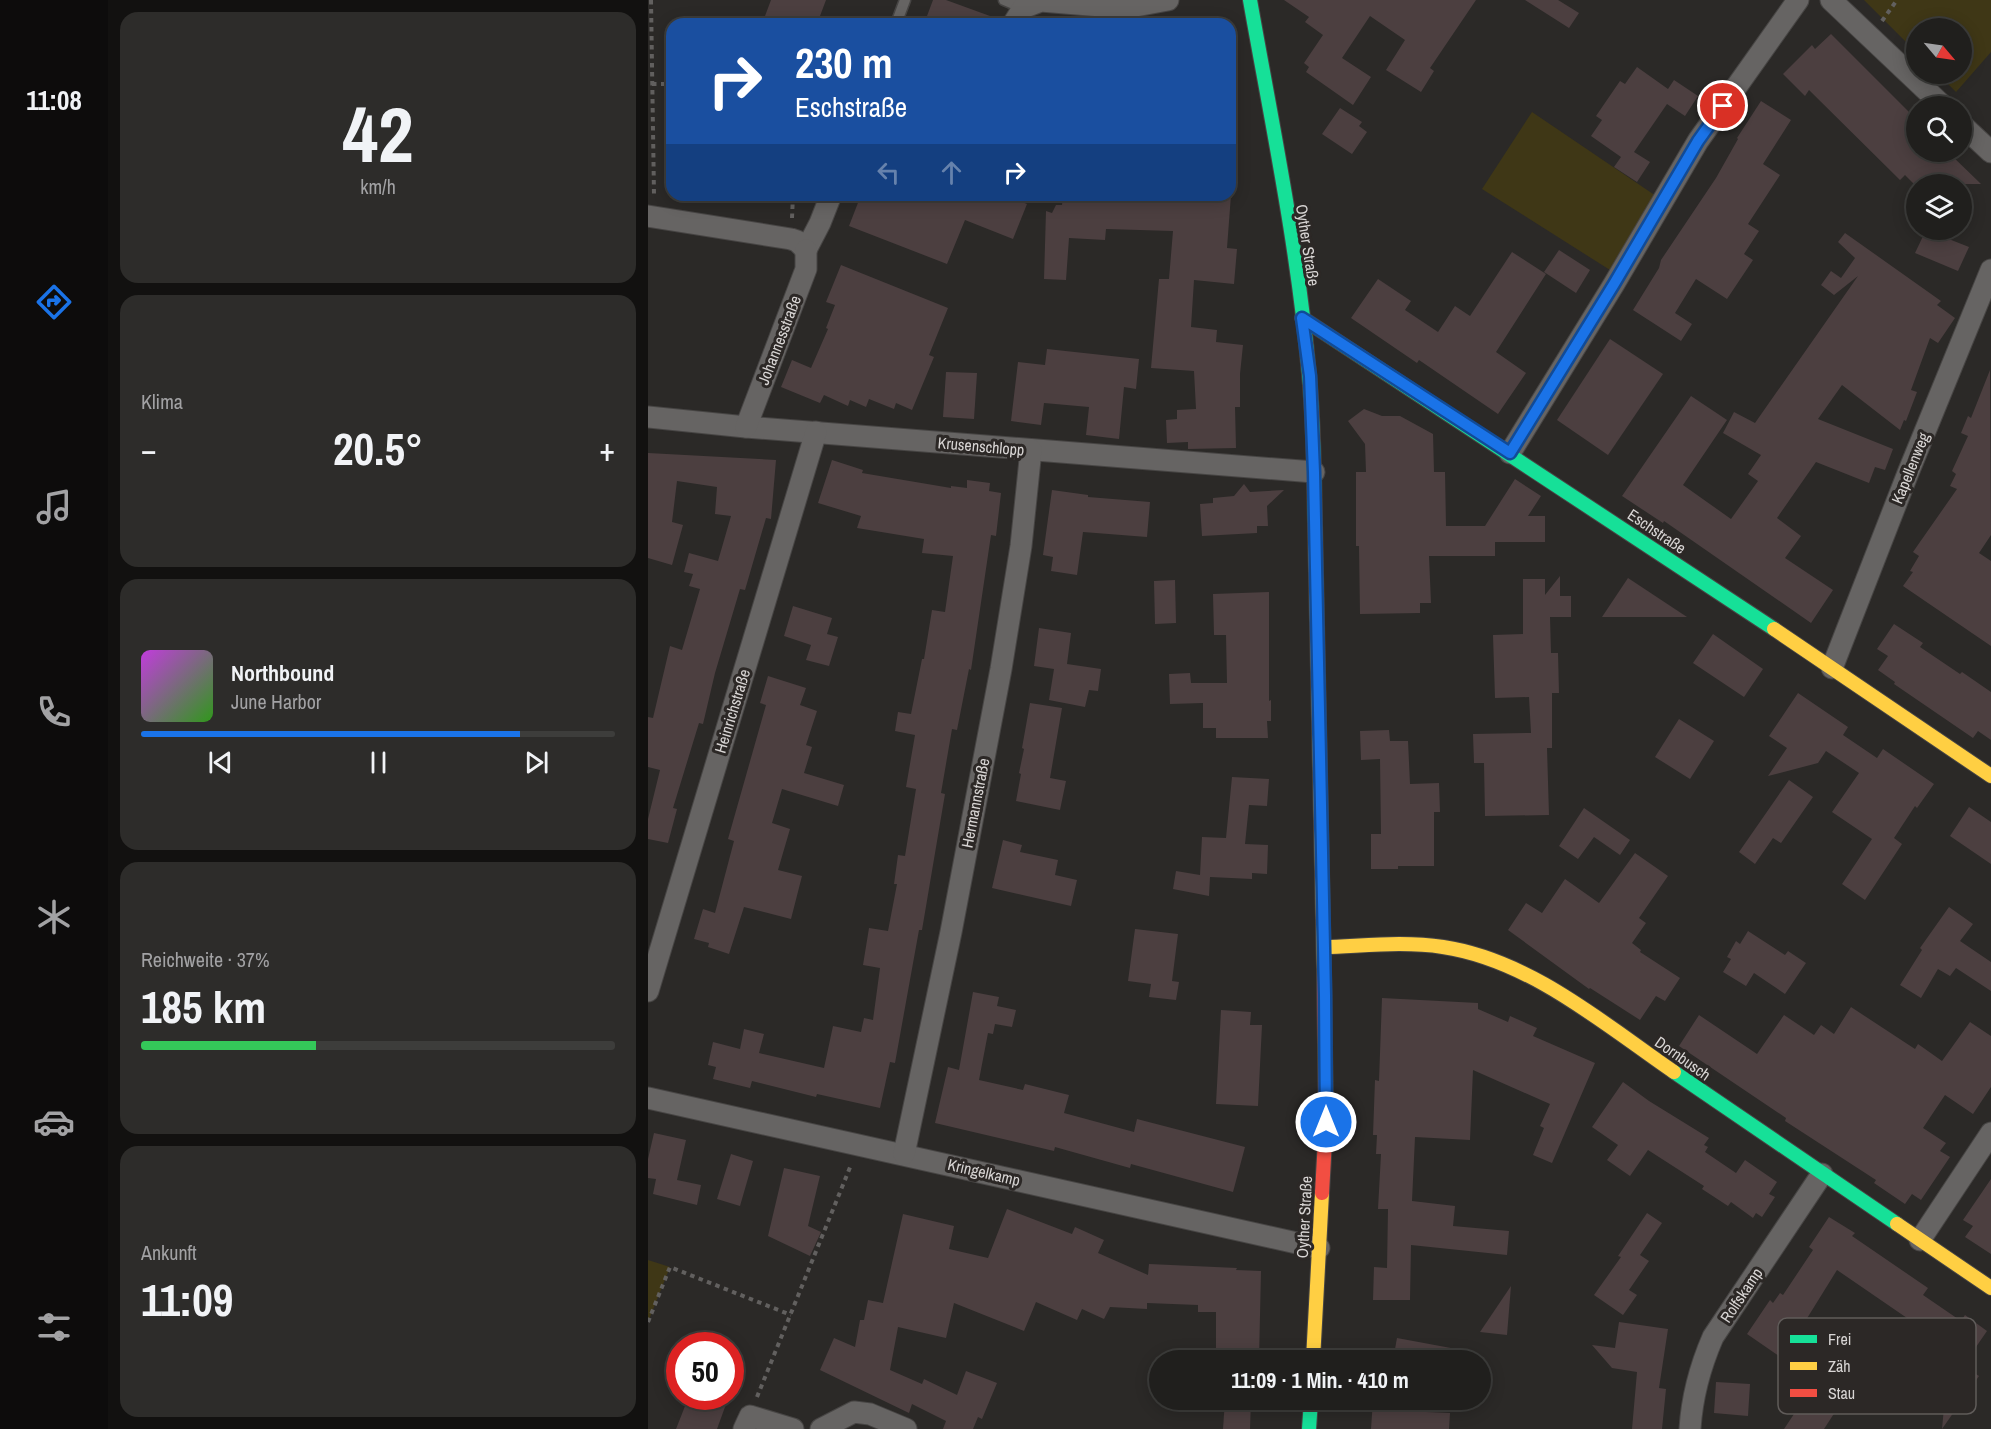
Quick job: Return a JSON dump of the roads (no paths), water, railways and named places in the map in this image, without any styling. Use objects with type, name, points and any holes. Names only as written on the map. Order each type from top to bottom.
[{"type":"street","points":[[1013,11],[1041,0],[1125,8],[1168,0]]},
{"type":"street","name":"Oyther Straße","points":[[1250,0],[1291,232],[1310,376],[1314,472],[1326,1122],[1314,1350]]},
{"type":"street","points":[[1510,453],[1614,284],[1698,141],[1798,0]]},
{"type":"street","points":[[1831,0],[1932,96]]},
{"type":"street","points":[[1972,134],[1991,152]]},
{"type":"street","name":"Johannesstraße","points":[[746,428],[806,269],[806,250],[829,201]]},
{"type":"street","points":[[651,216],[791,239],[797,241],[806,250]]},
{"type":"street","name":"Kapellenweg","points":[[1832,668],[1899,494],[1991,270]]},
{"type":"street","name":"Eschstraße","points":[[1302,318],[1510,453],[1991,776]]},
{"type":"street","name":"Krusenschlopp","points":[[648,417],[746,428],[1314,472]]},
{"type":"street","name":"Heinrichstraße","points":[[648,991],[816,432]]},
{"type":"street","name":"Hermannstraße","points":[[904,1154],[951,932],[1001,669],[1021,546],[1031,450]]},
{"type":"street","name":"Dornbusch","points":[[1324,947],[1421,944],[1460,950],[1501,963],[1552,989],[1991,1288]]},
{"type":"street","name":"Kringelkamp","points":[[648,1098],[1319,1248]]},
{"type":"street","points":[[1920,1240],[1991,1133]]},
{"type":"street","name":"Rolfskamp","points":[[1690,1429],[1691,1405],[1700,1365],[1713,1337],[1822,1174]]},
{"type":"street","points":[[1309,1429],[1310,1410]]},
{"type":"street","points":[[821,1429],[854,1412],[870,1414],[906,1429]]},
{"type":"street","points":[[747,1422],[793,1429]]},
{"type":"lane","points":[[898,18],[905,0]]}]
